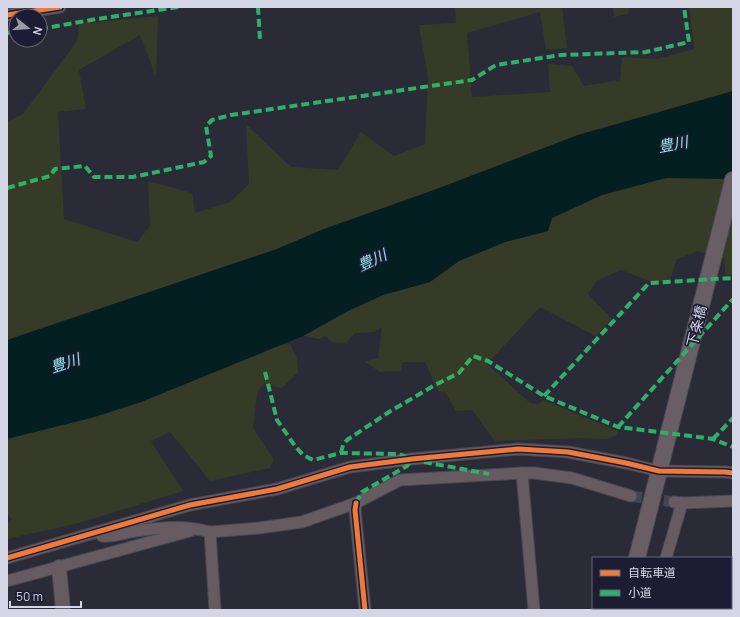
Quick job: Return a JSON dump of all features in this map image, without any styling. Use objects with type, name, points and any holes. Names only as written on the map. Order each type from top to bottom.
[{"type":"main road","name":"下条橋","points":[[637,557],[733,180]]},
{"type":"street","points":[[7,14],[60,7]]},
{"type":"street","points":[[7,558],[190,506],[278,489],[350,467],[412,459],[518,449],[568,452],[626,463],[659,472],[733,473]]},
{"type":"street","points":[[522,473],[534,610]]},
{"type":"street","points":[[89,534],[105,536],[152,529],[183,527],[210,532],[259,528],[302,522],[356,503],[400,480],[534,473],[572,478],[631,496]]},
{"type":"street","points":[[666,557],[678,503],[733,501]]},
{"type":"street","points":[[356,503],[355,510],[365,610]]},
{"type":"street","points":[[87,559],[182,514],[190,506]]},
{"type":"street","points":[[7,581],[198,529]]},
{"type":"street","points":[[210,532],[215,610]]},
{"type":"street","points":[[59,567],[63,610]]},
{"type":"shaded area","points":[[455,7],[562,7],[567,48],[546,50],[540,12],[467,33],[472,97],[550,92],[548,64],[572,66],[584,86],[620,80],[622,57],[657,59],[694,49],[689,7],[733,7],[733,91],[578,135],[434,190],[324,229],[277,249],[7,340],[7,122],[23,114],[77,41],[79,24],[158,16],[156,77],[140,35],[79,70],[86,109],[58,112],[64,219],[137,242],[150,226],[148,181],[192,193],[195,213],[230,202],[249,184],[246,124],[291,167],[338,170],[361,132],[394,156],[425,144],[428,77],[419,25],[456,23]]},
{"type":"shaded area","points":[[613,7],[629,7],[628,14],[614,17]]},
{"type":"shaded area","points":[[666,178],[733,179],[733,275],[725,275],[725,259],[697,251],[676,260],[670,281],[652,282],[621,270],[596,281],[588,294],[612,319],[596,336],[540,307],[487,364],[530,403],[538,404],[543,400],[618,431],[617,435],[606,439],[580,438],[495,441],[472,410],[456,411],[445,392],[438,391],[425,362],[402,362],[401,371],[380,372],[365,362],[378,358],[382,327],[374,332],[355,333],[346,343],[332,342],[325,336],[319,339],[303,336],[348,311],[383,295],[430,282],[459,261],[505,242],[548,231],[552,218],[602,195]]},
{"type":"shaded area","points":[[290,344],[297,358],[298,372],[282,388],[263,384],[257,393],[253,428],[274,460],[270,468],[210,481],[170,432],[151,441],[183,491],[79,523],[7,539],[7,524],[12,519],[7,514],[7,439],[91,418],[141,402],[280,345]]},
{"type":"water","name":"豊川","points":[[733,91],[733,179],[666,178],[602,195],[552,218],[548,231],[505,242],[459,261],[430,282],[383,295],[348,311],[303,336],[141,402],[91,418],[7,439],[7,340],[277,249],[324,229],[434,190],[578,135]]},
{"type":"tunnel","points":[[631,496],[674,502]]},
{"type":"marked path","points":[[48,28],[179,7]]},
{"type":"marked path","points":[[258,7],[260,40]]},
{"type":"marked path","points":[[7,188],[50,176],[55,169],[85,166],[94,177],[133,177],[204,162],[211,156],[206,126],[212,120],[231,115],[472,80],[496,65],[561,55],[646,52],[689,42],[684,7]]},
{"type":"marked path","points":[[544,396],[649,283],[733,278]]},
{"type":"marked path","points":[[618,427],[733,299]]},
{"type":"marked path","points":[[341,453],[343,445],[347,440],[389,412],[459,373],[473,356],[488,361],[544,396],[618,427],[713,439],[733,447]]},
{"type":"marked path","points":[[265,372],[277,420],[303,455],[313,460],[341,453],[399,454],[409,458]]},
{"type":"marked path","points":[[713,439],[733,418]]},
{"type":"marked path","points":[[356,503],[362,492],[407,466],[412,459]]},
{"type":"marked path","points":[[424,462],[489,474]]},
{"type":"cycle path","points":[[7,15],[60,7]]},
{"type":"cycle path","points":[[7,558],[190,505],[277,489],[350,467],[412,459],[518,449],[568,452],[659,471],[733,473]]},
{"type":"cycle path","points":[[356,503],[355,510],[365,610]]}]
